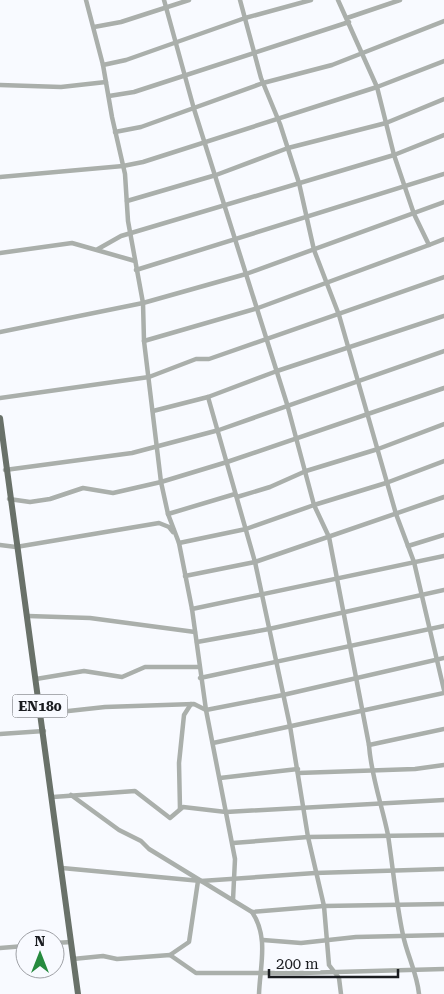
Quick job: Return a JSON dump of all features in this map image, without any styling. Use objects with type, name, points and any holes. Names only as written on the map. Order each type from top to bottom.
[{"type":"main road","name":"EN180","points":[[0,418],[5,470],[28,616],[78,994]]},
{"type":"street","points":[[86,0],[103,65],[123,166],[130,234],[143,303],[144,341],[161,482],[168,514],[179,543],[186,576],[200,678],[233,843],[236,877],[233,900]]},
{"type":"street","points":[[164,0],[194,109],[287,404],[314,504],[329,537],[369,745],[371,771],[381,803],[388,836],[403,935],[414,969],[419,994]]},
{"type":"street","points":[[94,27],[121,22],[189,0]]},
{"type":"street","points":[[213,743],[362,712],[444,691],[441,658],[431,629],[414,562],[386,484],[378,449],[339,316],[314,250],[299,183],[278,118],[263,83],[240,0]]},
{"type":"street","points":[[103,65],[126,60],[245,18],[311,0]]},
{"type":"street","points":[[338,0],[377,87],[394,155],[414,214],[429,245]]},
{"type":"street","points":[[109,96],[134,92],[348,20],[400,0]]},
{"type":"street","points":[[115,132],[141,126],[194,109],[263,83],[332,65],[444,21]]},
{"type":"street","points":[[0,177],[123,166],[377,87],[444,61]]},
{"type":"street","points":[[0,85],[62,87],[106,82]]},
{"type":"street","points":[[127,201],[216,175],[288,148],[386,123],[444,99]]},
{"type":"street","points":[[98,249],[113,239],[226,207],[394,155],[444,135]]},
{"type":"street","points":[[136,270],[235,241],[306,216],[444,174]]},
{"type":"street","points":[[0,332],[143,303],[246,274],[444,202]]},
{"type":"street","points":[[144,341],[258,308],[444,239]]},
{"type":"street","points":[[0,253],[72,243],[135,261]]},
{"type":"street","points":[[0,398],[149,377],[196,359],[209,360],[339,316],[444,277]]},
{"type":"street","points":[[152,411],[208,396],[277,371],[349,349],[444,316]]},
{"type":"street","points":[[5,470],[132,453],[219,430],[287,404],[357,382],[444,351]]},
{"type":"street","points":[[10,499],[30,502],[50,499],[83,488],[113,493],[161,482],[227,462],[444,388]]},
{"type":"street","points":[[208,396],[255,562],[290,726],[308,837],[324,906],[329,965],[332,972],[339,978],[341,994]]},
{"type":"street","points":[[168,514],[270,487],[306,471],[378,449],[444,424]]},
{"type":"street","points":[[179,543],[246,529],[314,504],[386,484],[444,461]]},
{"type":"street","points":[[186,576],[255,562],[444,497]]},
{"type":"street","points":[[0,545],[16,547],[159,523],[169,527],[177,536]]},
{"type":"street","points":[[408,546],[444,535]]},
{"type":"street","points":[[192,609],[444,556]]},
{"type":"street","points":[[196,642],[269,629],[444,590]]},
{"type":"street","points":[[28,616],[90,618],[195,632]]},
{"type":"street","points":[[200,678],[444,626]]},
{"type":"street","points":[[41,714],[105,707],[191,704],[198,705],[206,710],[283,695],[441,658]]},
{"type":"street","points":[[36,679],[84,671],[122,677],[145,667],[199,667]]},
{"type":"street","points":[[180,809],[179,763],[184,715],[191,704]]},
{"type":"street","points":[[369,745],[444,729]]},
{"type":"street","points":[[0,734],[44,731]]},
{"type":"street","points":[[220,778],[298,771],[371,771],[415,769],[444,765]]},
{"type":"street","points":[[52,797],[136,791],[141,793],[166,817],[173,817],[184,807],[226,812],[444,800]]},
{"type":"street","points":[[71,795],[119,830],[134,836],[149,849],[252,912],[258,923],[263,940],[260,994]]},
{"type":"street","points":[[233,843],[308,837],[444,835]]},
{"type":"street","points":[[62,868],[199,881],[236,877],[444,868]]},
{"type":"street","points":[[74,959],[103,956],[117,959],[170,955],[189,942],[199,881]]},
{"type":"street","points":[[252,912],[324,906],[444,904]]},
{"type":"street","points":[[263,940],[301,943],[327,939],[444,935]]},
{"type":"street","points":[[65,942],[71,942]]},
{"type":"street","points":[[0,948],[15,947]]},
{"type":"street","points":[[170,955],[196,972],[260,973],[444,969]]}]
